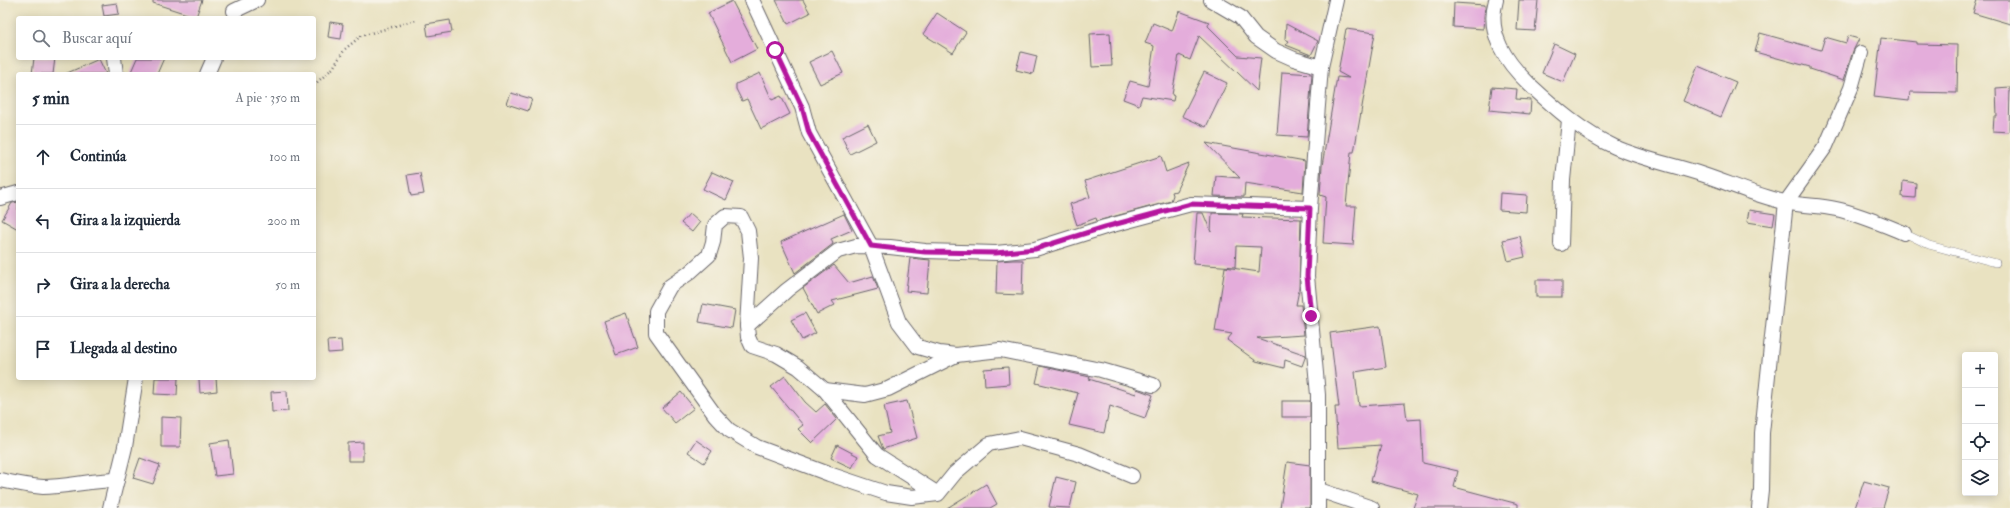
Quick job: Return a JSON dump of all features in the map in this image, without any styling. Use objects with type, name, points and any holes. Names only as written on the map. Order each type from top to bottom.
[{"type":"street","points":[[234,10],[257,0]]},
{"type":"street","points":[[752,0],[802,107],[809,133],[871,246],[899,322],[918,347],[956,356],[1000,350],[1101,370],[1153,385]]},
{"type":"street","points":[[1211,0],[1240,17],[1256,37],[1276,51],[1294,59],[1321,67]]},
{"type":"street","points":[[1318,508],[1318,395],[1307,276],[1310,208],[1321,67],[1336,0]]},
{"type":"street","points":[[1496,0],[1493,8],[1494,35],[1506,59],[1523,78],[1569,120],[1614,147],[1653,161],[1704,175],[1761,196],[1786,202],[1836,209],[1904,233]]},
{"type":"street","points":[[1759,508],[1761,490],[1762,432],[1786,202],[1826,146],[1851,88],[1861,53]]},
{"type":"street","points":[[114,60],[116,72]]},
{"type":"street","points":[[208,72],[213,60]]},
{"type":"street","points":[[1561,244],[1563,180],[1569,120]]},
{"type":"street","points":[[0,198],[16,194]]},
{"type":"street","points":[[747,326],[787,290],[838,251],[856,246],[871,246],[925,252],[996,253],[1035,249],[1105,227],[1191,204],[1310,208]]},
{"type":"street","points":[[938,494],[876,455],[825,390],[798,366],[776,354],[752,346],[748,337],[747,326],[751,258],[748,231],[741,217],[725,216],[715,225],[713,242],[709,255],[689,273],[670,286],[656,311],[656,333],[714,415],[729,430],[757,447],[829,474],[886,492],[912,497],[938,494],[955,473],[989,444],[1020,438],[1079,454],[1132,476]]},
{"type":"street","points":[[825,390],[865,395],[888,389],[956,356]]},
{"type":"street","points":[[110,508],[125,447],[136,380]]},
{"type":"street","points":[[0,480],[20,485],[44,487],[94,480],[117,480]]},
{"type":"street","points":[[1319,490],[1372,508]]},
{"type":"lane","points":[[1904,233],[1929,245],[1996,263]]},
{"type":"path","points":[[316,83],[332,68],[345,49],[362,36],[416,20]]},
{"type":"building","points":[[153,0],[202,0],[196,16],[153,3]]},
{"type":"building","points":[[776,0],[803,0],[810,13],[788,24]]},
{"type":"building","points":[[1519,0],[1538,0],[1535,31],[1517,30]]},
{"type":"building","points":[[1977,0],[2010,0],[2010,24],[1973,13]]},
{"type":"building","points":[[732,1],[757,49],[732,62],[708,13]]},
{"type":"building","points":[[117,3],[119,14],[104,16],[102,5]]},
{"type":"building","points":[[1454,3],[1485,5],[1483,29],[1453,27]]},
{"type":"building","points":[[1179,11],[1209,22],[1208,26],[1238,56],[1261,58],[1257,91],[1199,36],[1190,60],[1179,55],[1172,95],[1174,96],[1173,101],[1142,96],[1139,105],[1123,99],[1130,81],[1148,86],[1154,46],[1145,43],[1153,23],[1172,31]]},
{"type":"building","points":[[937,13],[966,32],[953,53],[923,34]]},
{"type":"building","points":[[450,20],[452,32],[428,36],[426,24]]},
{"type":"building","points":[[330,22],[343,24],[341,39],[328,37]]},
{"type":"building","points":[[1286,24],[1318,41],[1311,55],[1286,45],[1289,41],[1285,39]]},
{"type":"building","points":[[1346,29],[1375,33],[1354,152],[1351,152],[1346,206],[1356,206],[1353,245],[1323,243],[1326,197],[1320,195],[1322,166],[1337,77],[1349,78],[1338,72]]},
{"type":"building","points":[[1110,33],[1112,66],[1092,67],[1090,34]]},
{"type":"building","points":[[1760,33],[1821,50],[1825,37],[1846,43],[1848,36],[1859,39],[1853,51],[1844,80],[1810,69],[1810,67],[1755,52]]},
{"type":"building","points":[[1881,38],[1916,42],[1916,44],[1958,45],[1957,93],[1910,92],[1909,101],[1874,97]]},
{"type":"building","points":[[1554,44],[1575,54],[1563,82],[1542,73]]},
{"type":"building","points":[[832,51],[843,73],[820,84],[809,62]]},
{"type":"building","points":[[1021,52],[1037,56],[1033,74],[1016,70]]},
{"type":"building","points":[[34,60],[55,60],[53,72],[32,72]]},
{"type":"building","points":[[99,60],[105,72],[70,72]]},
{"type":"building","points":[[136,60],[163,60],[158,72],[131,72]]},
{"type":"building","points":[[1698,66],[1736,82],[1721,117],[1683,101]]},
{"type":"building","points":[[1204,72],[1227,83],[1206,127],[1182,116]]},
{"type":"building","points":[[1282,72],[1312,74],[1307,137],[1277,135]]},
{"type":"building","points":[[760,73],[772,100],[781,96],[790,114],[761,129],[747,99],[742,101],[736,89],[736,84]]},
{"type":"building","points":[[1492,87],[1517,89],[1516,99],[1531,100],[1530,114],[1489,110]]},
{"type":"building","points":[[2010,87],[2009,132],[1993,131],[1994,117],[1997,117],[1996,88]]},
{"type":"building","points":[[511,93],[532,99],[528,111],[507,104]]},
{"type":"building","points":[[868,124],[876,141],[850,154],[842,137]]},
{"type":"building","points":[[1206,143],[1305,161],[1303,192],[1245,183],[1244,197],[1214,196],[1216,176],[1240,178]]},
{"type":"building","points":[[1161,156],[1166,172],[1189,163],[1176,191],[1172,192],[1173,195],[1171,201],[1097,221],[1096,218],[1077,225],[1070,204],[1090,197],[1085,181]]},
{"type":"building","points":[[712,172],[734,182],[726,200],[703,189]]},
{"type":"building","points":[[420,173],[424,194],[411,196],[407,175]]},
{"type":"building","points":[[1903,181],[1916,183],[1915,198],[1902,197]]},
{"type":"building","points":[[1500,193],[1527,195],[1526,212],[1499,210]]},
{"type":"building","points":[[16,202],[16,228],[2,220],[12,203]]},
{"type":"building","points":[[1749,210],[1775,214],[1773,226],[1747,222]]},
{"type":"building","points":[[690,213],[700,222],[692,232],[681,223]]},
{"type":"building","points":[[1197,213],[1203,213],[1211,232],[1212,213],[1243,214],[1242,217],[1301,219],[1299,290],[1296,305],[1301,305],[1304,335],[1257,338],[1306,355],[1302,366],[1285,360],[1284,368],[1256,361],[1227,340],[1232,334],[1215,331],[1225,267],[1259,272],[1261,247],[1236,246],[1235,267],[1193,264]]},
{"type":"building","points":[[844,214],[852,230],[831,239],[833,244],[795,273],[781,242]]},
{"type":"building","points":[[1520,236],[1525,257],[1508,261],[1503,240]]},
{"type":"building","points":[[910,258],[930,260],[927,293],[906,291]]},
{"type":"building","points":[[1023,260],[1022,295],[996,294],[997,261]]},
{"type":"building","points":[[834,265],[849,283],[873,276],[878,289],[832,301],[835,305],[817,314],[803,288]]},
{"type":"building","points":[[1536,280],[1562,280],[1562,297],[1536,297]]},
{"type":"building","points":[[703,304],[735,310],[732,328],[699,322]]},
{"type":"building","points":[[626,313],[638,347],[616,355],[604,321]]},
{"type":"building","points":[[805,313],[816,333],[802,340],[791,320]]},
{"type":"building","points":[[1380,326],[1386,367],[1355,372],[1359,406],[1405,403],[1407,420],[1421,419],[1423,463],[1458,471],[1454,487],[1518,504],[1518,508],[1413,508],[1418,494],[1371,481],[1381,445],[1338,448],[1335,407],[1339,407],[1330,333]]},
{"type":"building","points":[[341,340],[342,352],[328,353],[327,341]]},
{"type":"building","points":[[1040,366],[1090,377],[1089,379],[1136,394],[1137,389],[1153,395],[1145,418],[1110,406],[1104,433],[1069,425],[1078,393],[1036,383]]},
{"type":"building","points":[[1008,367],[1009,384],[985,386],[984,369]]},
{"type":"building","points":[[785,376],[805,402],[816,412],[825,404],[837,419],[812,443],[798,429],[803,425],[771,387]]},
{"type":"building","points":[[155,380],[178,380],[177,395],[154,394]]},
{"type":"building","points":[[199,380],[216,380],[217,391],[200,393]]},
{"type":"building","points":[[287,391],[288,411],[272,412],[271,392]]},
{"type":"building","points":[[681,392],[694,408],[675,423],[662,408]]},
{"type":"building","points":[[907,401],[917,438],[883,449],[878,436],[890,433],[884,406]]},
{"type":"building","points":[[1282,401],[1310,401],[1310,417],[1282,417]]},
{"type":"building","points":[[161,417],[181,418],[180,447],[161,447]]},
{"type":"building","points":[[229,440],[233,474],[215,476],[210,443]]},
{"type":"building","points":[[696,440],[712,451],[704,463],[688,452]]},
{"type":"building","points":[[363,442],[363,461],[348,461],[348,443]]},
{"type":"building","points":[[837,445],[858,456],[852,468],[831,458]]},
{"type":"building","points":[[140,458],[160,465],[153,484],[133,478]]},
{"type":"building","points":[[1287,462],[1310,465],[1310,508],[1280,508]]},
{"type":"building","points":[[1056,477],[1076,482],[1070,508],[1049,507]]},
{"type":"building","points":[[1864,481],[1889,488],[1883,508],[1855,508]]},
{"type":"building","points":[[986,484],[997,504],[990,508],[947,508]]},
{"type":"route","points":[[775,50],[802,107],[809,133],[871,246],[925,252],[996,253],[1035,249],[1142,216],[1191,204],[1232,207],[1310,208],[1307,276],[1311,316]]}]
